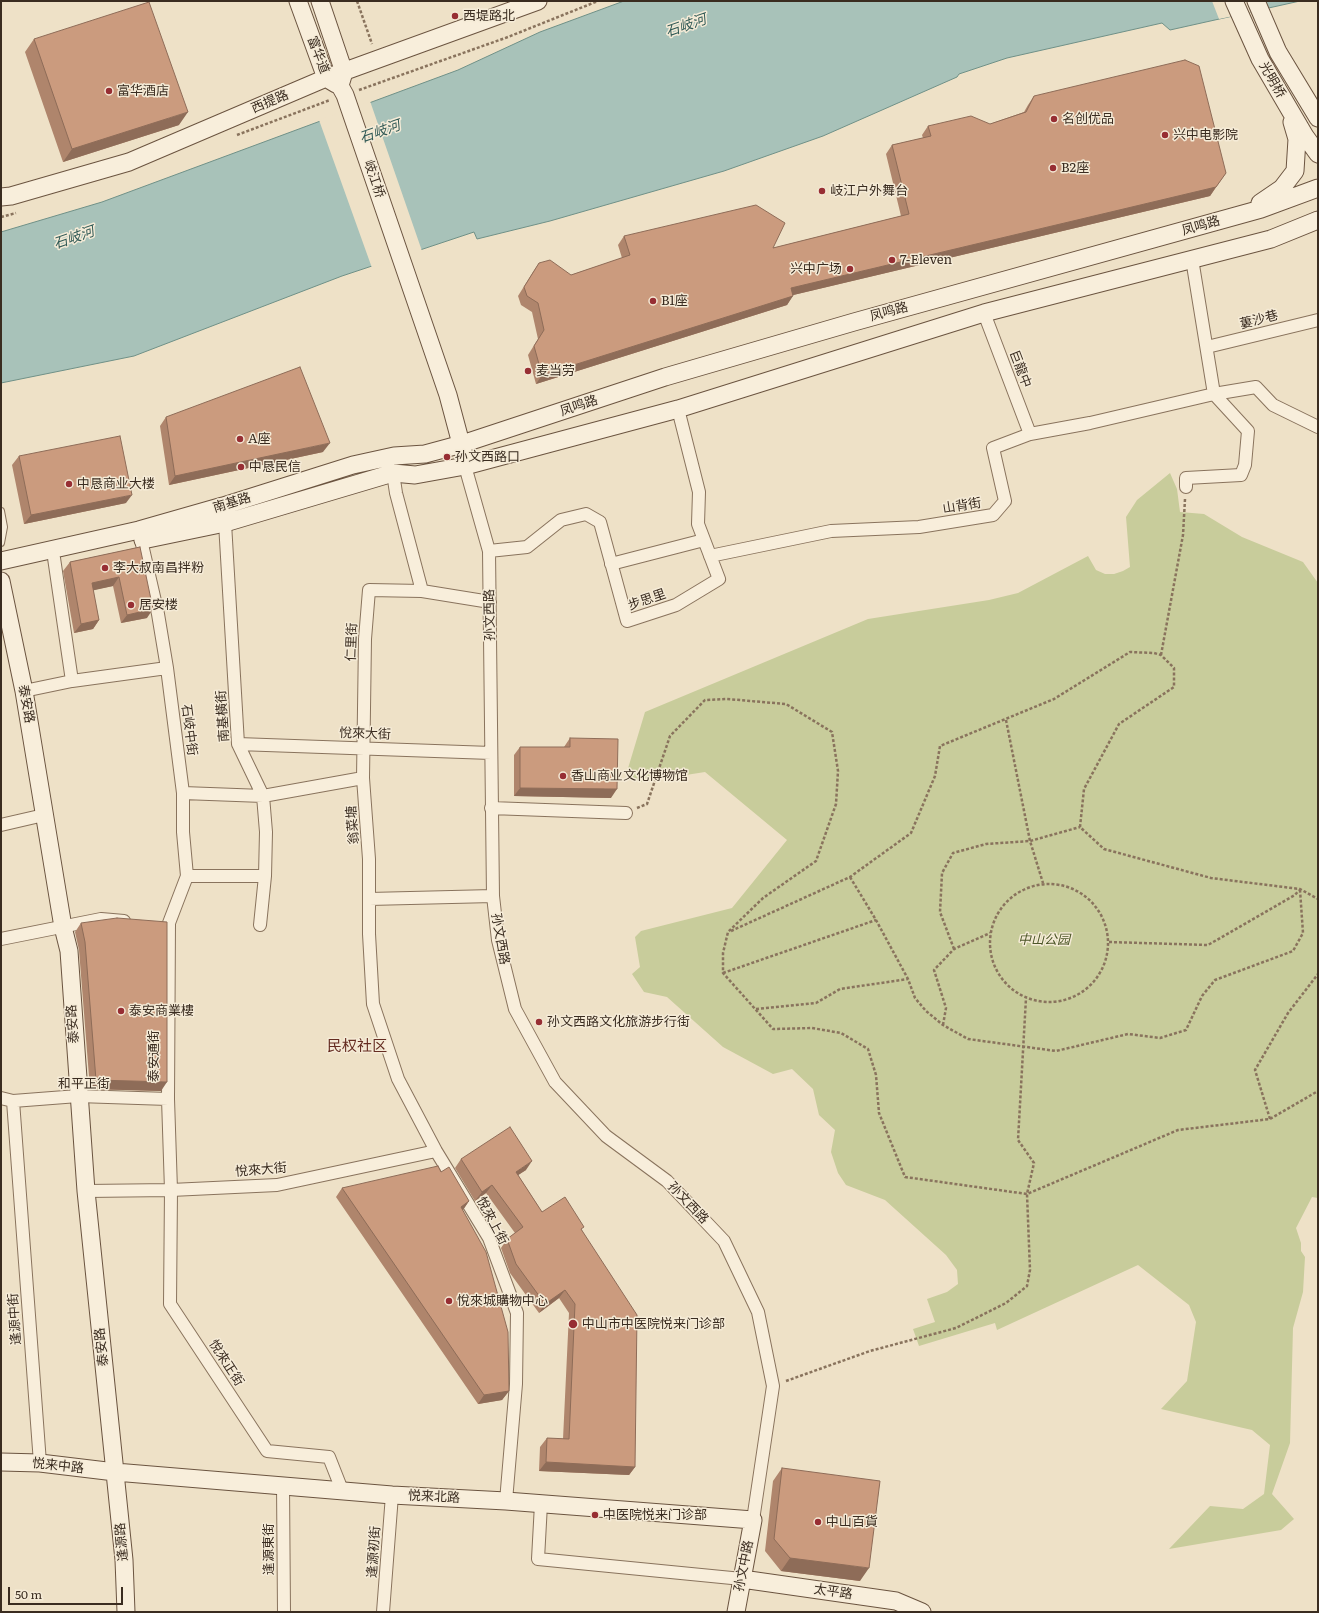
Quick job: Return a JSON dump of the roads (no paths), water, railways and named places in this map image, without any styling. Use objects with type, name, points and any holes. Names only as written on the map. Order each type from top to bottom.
[{"type":"main road","name":"富华道","points":[[298,1],[340,86]]},
{"type":"main road","name":"富华道","points":[[320,1],[340,86]]},
{"type":"main road","name":"西提路","points":[[1,197],[11,196],[129,162],[340,86],[378,60],[538,1]]},
{"type":"main road","name":"光明桥","points":[[1234,1],[1260,59],[1318,154]]},
{"type":"main road","name":"光明桥","points":[[1256,1],[1278,52],[1318,118]]},
{"type":"main road","name":"岐江桥","points":[[340,86],[407,274]]},
{"type":"main road","points":[[1225,219],[1267,199],[1282,188],[1295,171],[1297,139],[1287,104]]},
{"type":"main road","name":"凤鸣路","points":[[462,444],[665,377],[839,326],[1261,209],[1318,188]]},
{"type":"main road","points":[[393,473],[415,475],[465,466],[678,408],[984,313],[1271,239],[1318,220]]},
{"type":"main road","name":"孙文西路","points":[[407,274],[448,395],[462,444],[465,466]]},
{"type":"main road","name":"南基路","points":[[1,561],[139,530],[353,466],[394,456],[425,454],[462,444]]},
{"type":"main road","name":"南基路","points":[[1,570],[226,523],[393,473]]},
{"type":"main road","name":"泰安路","points":[[1,581],[24,691],[63,927],[69,951],[78,1096],[86,1191],[115,1472]]},
{"type":"main road","name":"悦来中路","points":[[1,1462],[40,1463],[115,1472]]},
{"type":"main road","name":"悦来北路","points":[[115,1472],[392,1495],[506,1501],[753,1520]]},
{"type":"main road","name":"逢源路","points":[[115,1472],[124,1560],[126,1612]]},
{"type":"main road","name":"孙文中路","points":[[736,1612],[753,1520]]},
{"type":"main road","name":"太平路","points":[[742,1579],[896,1601],[922,1612]]},
{"type":"street","points":[[1186,486],[1186,478],[1241,475],[1245,465],[1248,431],[1214,394],[1208,347],[1192,259]]},
{"type":"street","name":"巨龍中","points":[[984,313],[1030,434]]},
{"type":"street","name":"蔞沙巷","points":[[1208,347],[1318,320]]},
{"type":"street","name":"山背街","points":[[710,556],[831,531],[919,527],[993,515],[1005,501],[993,448],[1030,434],[1090,423],[1214,394],[1256,387],[1273,405],[1318,427]]},
{"type":"street","name":"步思里","points":[[489,551],[527,547],[561,520],[586,514],[600,522],[610,564],[627,622],[676,605],[719,579],[698,524],[699,492],[678,408]]},
{"type":"street","name":"孙文西路","points":[[465,466],[489,551],[493,896],[498,940],[515,1009],[556,1082],[606,1136],[667,1181],[724,1241],[758,1312],[773,1386],[753,1520]]},
{"type":"street","points":[[393,473],[396,493],[422,591]]},
{"type":"street","name":"南基橫街","points":[[226,523],[238,744],[263,796],[266,832],[265,876],[260,925]]},
{"type":"street","name":"石岐中街","points":[[141,540],[158,614],[167,668],[183,793],[183,832],[188,876],[169,923]]},
{"type":"street","points":[[610,564],[704,540]]},
{"type":"street","points":[[54,558],[72,681]]},
{"type":"street","name":"仁里街","points":[[364,748],[365,639],[369,590],[422,591],[490,602]]},
{"type":"street","points":[[24,691],[72,681],[167,668]]},
{"type":"street","name":"悅來大街","points":[[238,744],[491,753]]},
{"type":"street","name":"翁菜塘","points":[[364,748],[363,778],[369,858],[369,899]]},
{"type":"street","points":[[183,793],[263,796],[363,778]]},
{"type":"street","points":[[491,808],[626,813]]},
{"type":"street","points":[[1,825],[44,815]]},
{"type":"street","points":[[188,876],[265,876]]},
{"type":"street","points":[[369,899],[493,896]]},
{"type":"street","name":"悅來上街","points":[[369,899],[374,1004],[398,1079],[436,1150],[489,1238],[517,1314],[516,1384],[506,1501]]},
{"type":"street","points":[[1,939],[101,919],[139,921]]},
{"type":"street","points":[[154,922],[169,923]]},
{"type":"street","name":"泰安通街","points":[[169,923],[168,1099],[171,1190]]},
{"type":"street","name":"和平正街","points":[[7,1099],[78,1096],[168,1099]]},
{"type":"street","name":"逢源中街","points":[[7,1099],[40,1463]]},
{"type":"street","name":"悅來大街","points":[[86,1191],[171,1190],[277,1185],[436,1150]]},
{"type":"street","name":"悅來正街","points":[[171,1190],[170,1304],[267,1451],[329,1457],[342,1490]]},
{"type":"street","name":"逢源東街","points":[[282,1485],[284,1612]]},
{"type":"street","name":"逢源初街","points":[[383,1612],[392,1495]]},
{"type":"street","points":[[541,1504],[538,1559],[742,1579]]},
{"type":"lane","points":[[1,511],[4,527],[1,543]]},
{"type":"water","name":"石岐河","points":[[624,1],[1300,1],[1170,30],[1162,23],[1007,58],[959,74],[957,77],[823,136],[724,171],[550,221],[477,239],[474,232],[342,276],[134,356],[1,383],[1,232],[102,202],[458,70],[540,32]]},
{"type":"place","name":"西堤路北","points":[[455,16]]},
{"type":"place","name":"富华酒店","points":[[109,91]]},
{"type":"place","name":"名创优品","points":[[1054,119]]},
{"type":"place","name":"兴中电影院","points":[[1165,135]]},
{"type":"place","name":"B2座","points":[[1053,168]]},
{"type":"place","name":"岐江户外舞台","points":[[822,191]]},
{"type":"place","name":"7-Eleven","points":[[892,260]]},
{"type":"place","name":"兴中广场","points":[[850,269]]},
{"type":"place","name":"B1座","points":[[653,301]]},
{"type":"place","name":"麦当劳","points":[[528,371]]},
{"type":"place","name":"A座","points":[[240,439]]},
{"type":"place","name":"孙文西路口","points":[[447,457]]},
{"type":"place","name":"中恳民信","points":[[241,467]]},
{"type":"place","name":"中恳商业大楼","points":[[69,484]]},
{"type":"place","name":"李大叔南昌拌粉","points":[[105,568]]},
{"type":"place","name":"居安楼","points":[[131,605]]},
{"type":"place","name":"香山商业文化博物馆","points":[[563,776]]},
{"type":"place","name":"泰安商業樓","points":[[121,1011]]},
{"type":"place","name":"孙文西路文化旅游步行街","points":[[539,1022]]},
{"type":"place","name":"悅來城購物中心","points":[[449,1301]]},
{"type":"place","name":"中山市中医院悦来门诊部","points":[[573,1324]]},
{"type":"place","name":"中医院悦来门诊部","points":[[595,1515]]},
{"type":"place","name":"中山百貨","points":[[818,1522]]},
{"type":"district","name":"民权社区","points":[[357,1047]]},
{"type":"park label","name":"中山公园","points":[[1044,940]]}]
